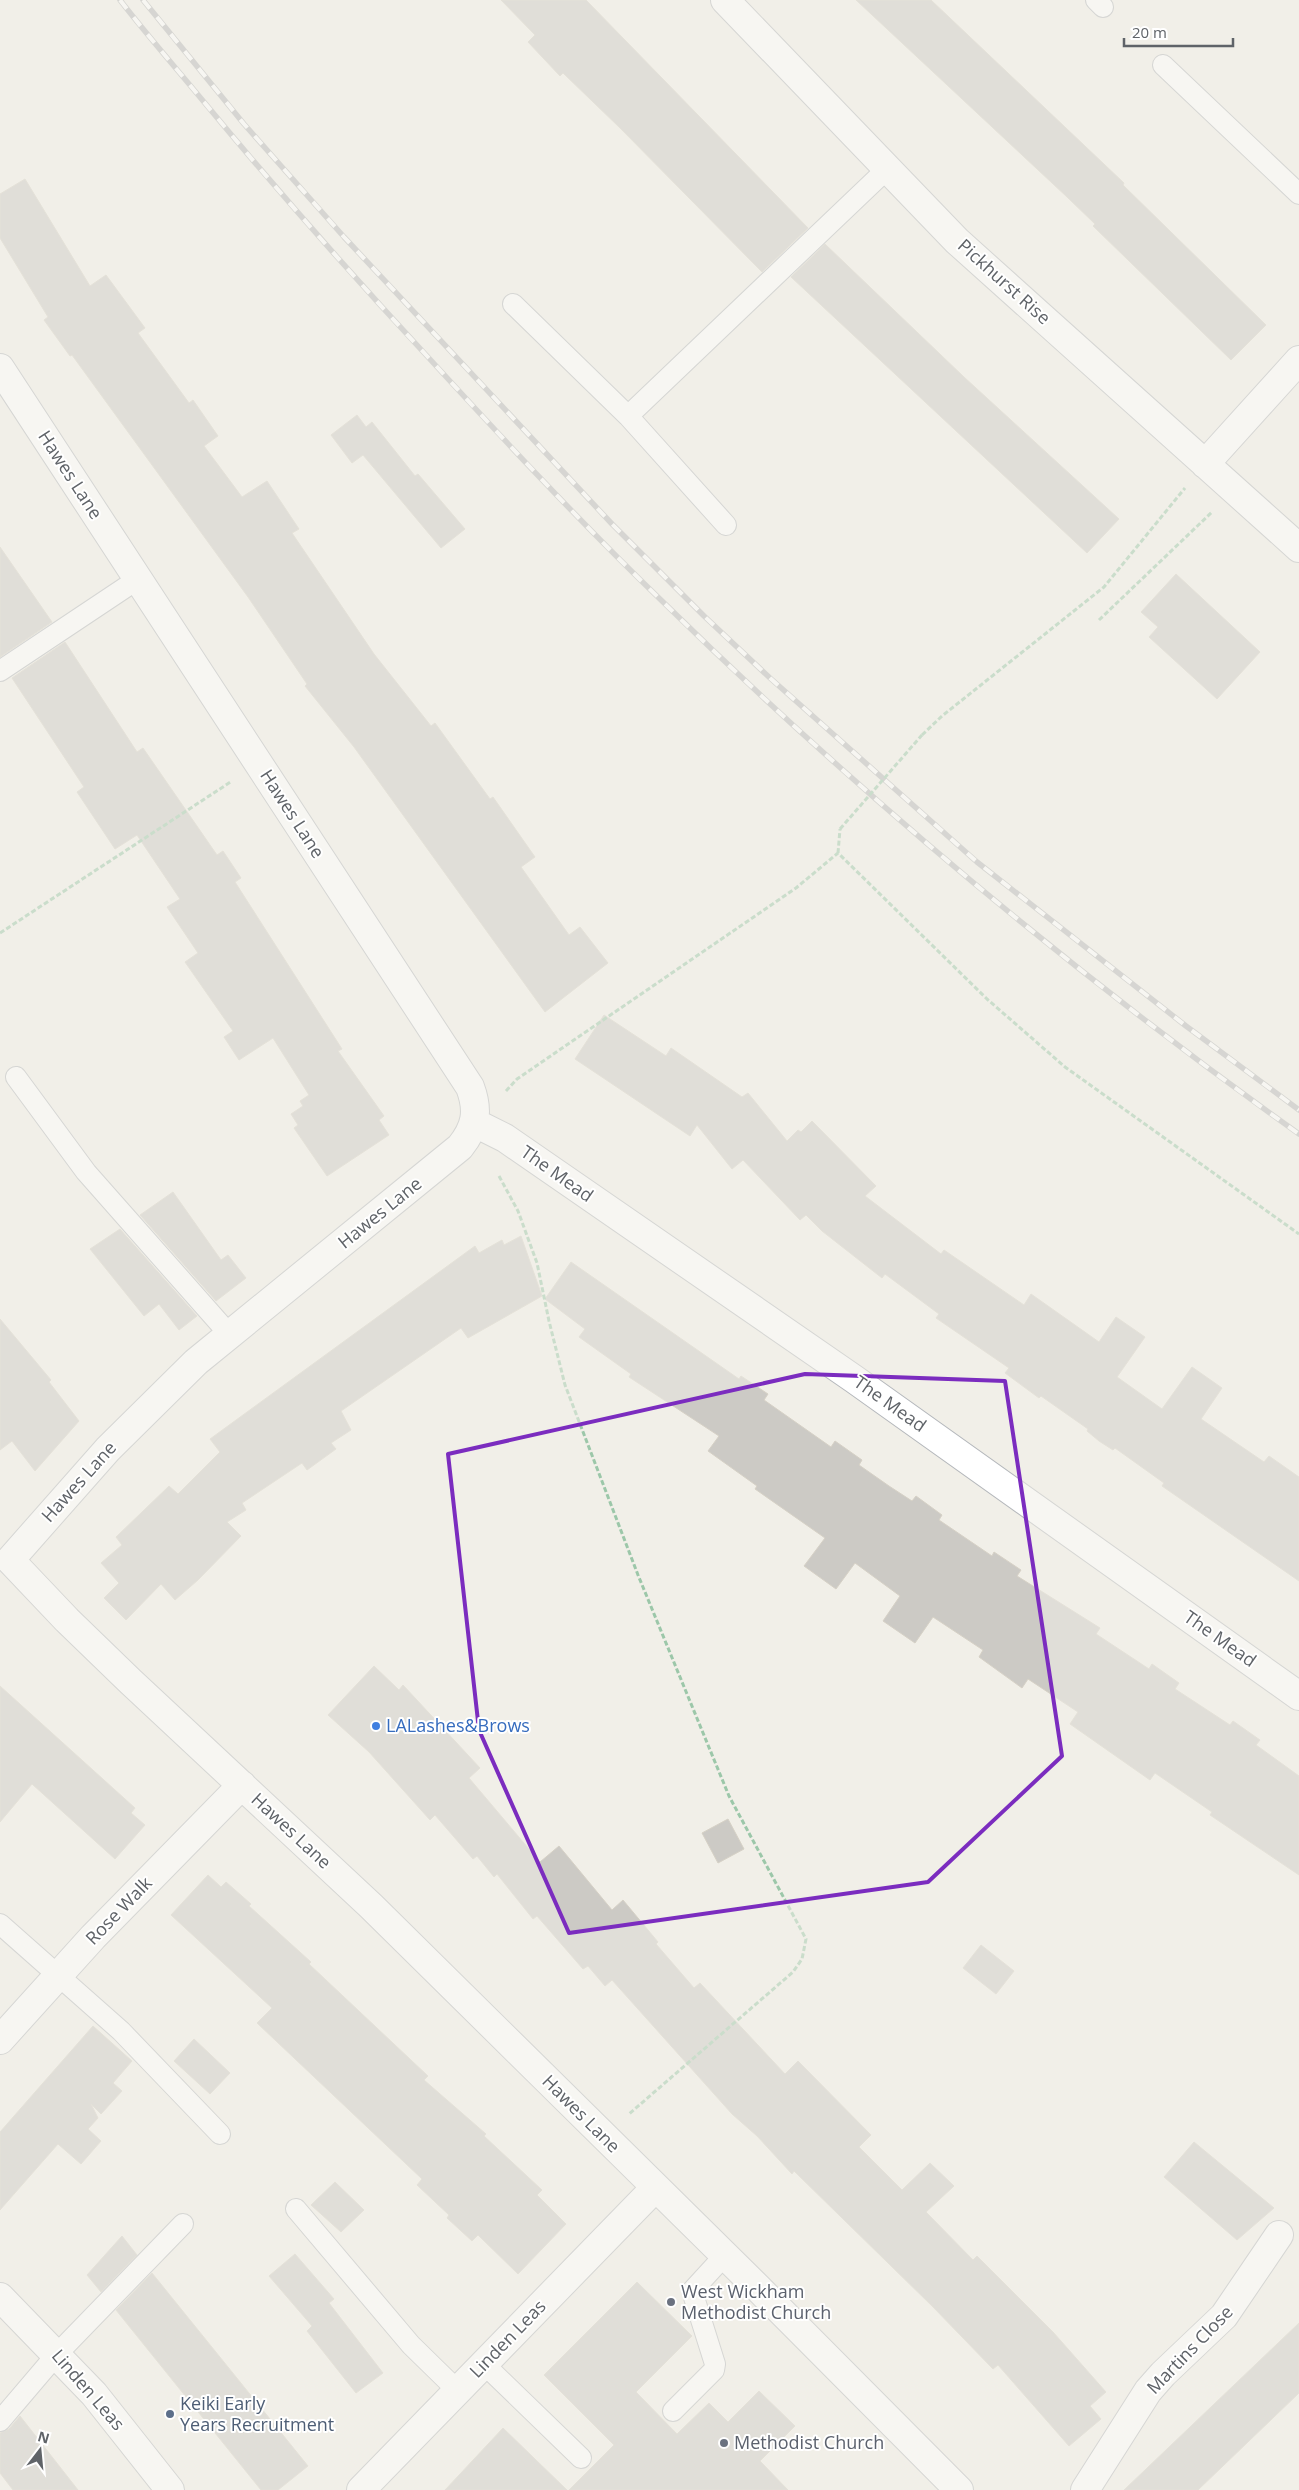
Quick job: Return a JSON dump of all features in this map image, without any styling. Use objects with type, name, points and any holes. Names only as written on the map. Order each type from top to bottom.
[{"type":"street","name":"Pickhurst Rise","points":[[725,0],[957,241],[1299,548]]},
{"type":"street","points":[[1205,464],[1299,360]]},
{"type":"street","name":"Hawes Lane","points":[[0,368],[470,1087],[477,1112],[475,1123],[460,1147],[229,1334],[162,1394],[5,1555],[67,1620],[353,1888],[725,2255],[959,2490]]},
{"type":"street","name":"The Mead","points":[[475,1123],[504,1138],[854,1379],[1299,1696]]},
{"type":"street","name":"Rose Walk","points":[[0,2040],[58,1976],[242,1785]]},
{"type":"street","name":"Linden Leas","points":[[361,2490],[656,2188]]},
{"type":"street","name":"Martins Close","points":[[1085,2490],[1148,2391],[1163,2374],[1224,2316],[1279,2235]]},
{"type":"street","name":"Linden Leas","points":[[0,2297],[94,2394],[170,2490]]},
{"type":"lane","points":[[1163,65],[1299,194]]},
{"type":"lane","points":[[628,416],[887,169]]},
{"type":"lane","points":[[513,304],[628,416],[726,526]]},
{"type":"lane","points":[[0,671],[138,579]]},
{"type":"lane","points":[[16,1076],[86,1172],[229,1334]]},
{"type":"lane","points":[[0,1924],[121,2031],[220,2134]]},
{"type":"lane","points":[[296,2209],[411,2345],[458,2392]]},
{"type":"lane","points":[[0,2420],[57,2354],[183,2224]]},
{"type":"lane","points":[[673,2411],[714,2370],[715,2364],[692,2291],[725,2255]]},
{"type":"lane","points":[[484,2364],[580,2458]]},
{"type":"path","points":[[475,1123],[517,1079],[796,888],[838,853],[840,829],[922,735],[942,716],[1104,587],[1205,464]]},
{"type":"path","points":[[1099,620],[1234,491]]},
{"type":"path","points":[[0,933],[259,763]]},
{"type":"path","points":[[838,853],[987,999],[1065,1067],[1299,1234]]},
{"type":"path","points":[[504,1138],[494,1166],[518,1211],[537,1262],[549,1321],[566,1385],[601,1482],[687,1698],[729,1796],[806,1939],[802,1959],[792,1972],[643,2101],[606,2138]]},
{"type":"highlighted area","points":[[805,1374],[1005,1381],[1062,1756],[928,1882],[569,1933],[479,1730],[448,1454]]},
{"type":"building","points":[[501,0],[586,0],[808,228],[762,272],[620,128],[563,73],[560,76],[528,42],[535,35]]},
{"type":"building","points":[[856,0],[931,0],[1124,183],[1123,185],[1266,325],[1231,360],[1093,226],[1095,224],[1067,197]]},
{"type":"building","points":[[25,179],[90,286],[106,275],[145,328],[138,333],[189,403],[193,400],[218,436],[204,446],[242,497],[267,481],[299,529],[292,533],[374,654],[431,726],[435,723],[490,799],[493,797],[535,857],[521,867],[569,935],[580,927],[608,963],[545,1012],[354,747],[305,686],[307,684],[248,597],[72,355],[70,356],[44,320],[48,317],[0,238],[0,194]]},
{"type":"building","points":[[825,244],[964,377],[1119,519],[1087,553],[791,277]]},
{"type":"building","points":[[357,415],[366,427],[372,422],[415,476],[418,474],[465,529],[441,548],[363,455],[352,463],[331,435]]},
{"type":"building","points":[[0,547],[52,622],[0,657]]},
{"type":"building","points":[[1176,574],[1260,652],[1217,699],[1149,637],[1158,627],[1141,612]]},
{"type":"building","points":[[65,642],[137,752],[143,748],[217,855],[223,851],[241,878],[235,882],[342,1049],[338,1051],[384,1116],[379,1120],[389,1135],[327,1176],[294,1128],[298,1125],[291,1114],[303,1106],[300,1101],[309,1095],[273,1038],[239,1060],[224,1037],[233,1031],[185,962],[198,953],[167,907],[180,899],[137,835],[115,849],[77,792],[84,787],[12,678]]},
{"type":"building","points":[[604,1015],[666,1056],[671,1048],[742,1097],[748,1093],[787,1141],[798,1130],[801,1132],[812,1121],[876,1186],[865,1196],[941,1254],[944,1250],[1024,1305],[1031,1294],[1099,1342],[1116,1317],[1145,1337],[1117,1377],[1162,1409],[1192,1367],[1222,1388],[1201,1419],[1264,1462],[1269,1456],[1299,1477],[1299,1581],[1162,1486],[1164,1483],[1115,1448],[1113,1450],[1099,1441],[1087,1431],[1088,1429],[1041,1396],[1039,1398],[1005,1373],[1009,1368],[936,1318],[939,1314],[885,1274],[882,1278],[822,1231],[806,1215],[800,1220],[743,1160],[732,1169],[697,1125],[690,1136],[575,1059]]},
{"type":"building","points":[[173,1192],[221,1260],[228,1255],[246,1278],[216,1301],[140,1215]]},
{"type":"building","points":[[120,1229],[197,1316],[179,1330],[159,1304],[144,1316],[90,1249]]},
{"type":"building","points":[[521,1236],[542,1296],[468,1338],[461,1328],[341,1411],[351,1430],[331,1443],[336,1449],[307,1470],[302,1463],[242,1503],[246,1510],[227,1522],[241,1536],[198,1580],[175,1600],[161,1584],[126,1620],[104,1598],[119,1583],[101,1563],[122,1545],[116,1537],[169,1486],[178,1494],[220,1452],[210,1439],[475,1246],[479,1253],[502,1240],[504,1245]]},
{"type":"building","points":[[571,1262],[739,1379],[741,1376],[768,1394],[764,1400],[831,1447],[835,1441],[862,1460],[859,1465],[889,1486],[912,1501],[916,1496],[942,1515],[939,1520],[992,1556],[994,1552],[1021,1570],[1017,1576],[1100,1628],[1096,1634],[1149,1669],[1152,1664],[1179,1683],[1175,1689],[1230,1725],[1233,1721],[1260,1740],[1256,1745],[1299,1776],[1299,1875],[1210,1815],[1212,1812],[1155,1773],[1150,1780],[1070,1724],[1078,1712],[1028,1679],[1022,1688],[979,1657],[983,1650],[933,1617],[915,1643],[883,1621],[900,1596],[855,1563],[836,1589],[804,1566],[825,1538],[755,1489],[757,1486],[708,1451],[719,1436],[629,1377],[631,1374],[579,1337],[585,1329],[545,1299]]},
{"type":"building","points":[[0,1319],[51,1380],[49,1382],[79,1421],[35,1471],[12,1441],[0,1450]]},
{"type":"building","points":[[374,1666],[399,1690],[403,1685],[480,1768],[469,1778],[540,1862],[559,1846],[612,1910],[623,1900],[658,1942],[656,1944],[694,1988],[700,1983],[785,2074],[798,2061],[871,2135],[859,2147],[902,2190],[930,2163],[954,2186],[926,2212],[973,2260],[977,2256],[1053,2332],[1106,2392],[1090,2406],[1101,2419],[1069,2446],[998,2365],[993,2369],[933,2307],[794,2171],[792,2174],[757,2136],[732,2114],[612,1980],[605,1986],[588,1966],[583,1969],[537,1916],[533,1919],[497,1874],[494,1877],[477,1856],[473,1859],[435,1815],[430,1820],[369,1752],[328,1715]]},
{"type":"building","points":[[0,1686],[135,1808],[131,1813],[145,1825],[115,1859],[32,1784],[0,1822]]},
{"type":"building","points":[[728,1819],[744,1849],[718,1863],[702,1833]]},
{"type":"building","points":[[208,1875],[221,1887],[226,1882],[251,1904],[249,1906],[311,1962],[309,1964],[428,2076],[424,2080],[486,2134],[484,2136],[542,2190],[537,2195],[566,2224],[518,2274],[478,2235],[472,2241],[447,2218],[449,2215],[417,2185],[422,2179],[257,2023],[272,2008],[171,1915]]},
{"type":"building","points":[[981,1945],[1014,1971],[996,1994],[963,1968]]},
{"type":"building","points":[[93,2026],[132,2061],[113,2083],[122,2091],[101,2114],[91,2104],[98,2118],[88,2129],[101,2141],[81,2164],[58,2144],[0,2210],[0,2132]]},
{"type":"building","points":[[194,2039],[230,2073],[210,2094],[174,2061]]},
{"type":"building","points":[[1194,2142],[1274,2208],[1237,2240],[1164,2177]]},
{"type":"building","points":[[335,2182],[364,2210],[341,2232],[311,2205]]},
{"type":"building","points":[[122,2236],[137,2255],[101,2292],[87,2275]]},
{"type":"building","points":[[295,2254],[334,2299],[329,2303],[383,2373],[356,2393],[307,2331],[312,2326],[269,2276]]},
{"type":"building","points":[[152,2273],[308,2466],[278,2490],[261,2490],[116,2310]]},
{"type":"building","points":[[637,2282],[692,2336],[636,2392],[677,2434],[709,2403],[728,2422],[759,2391],[795,2426],[760,2461],[788,2490],[569,2490],[614,2445],[544,2375]]},
{"type":"building","points":[[1299,2323],[1299,2393],[1198,2490],[1124,2490]]},
{"type":"building","points":[[20,2416],[78,2490],[13,2490],[0,2473],[0,2433],[9,2429]]},
{"type":"building","points":[[503,2428],[567,2490],[445,2490]]},
{"type":"railway","points":[[120,0],[258,167],[370,294],[542,480],[661,600],[812,743],[970,879],[1132,1010],[1299,1134]]},
{"type":"railway","points":[[143,0],[244,124],[344,237],[612,524],[704,616],[770,678],[977,862],[1186,1026],[1299,1110]]},
{"type":"place","name":"LALashes&Brows","points":[[376,1726]]},
{"type":"place","name":"West Wickham Methodist Church","points":[[671,2302]]},
{"type":"place","name":"Keiki Early Years Recruitment","points":[[170,2414]]},
{"type":"place","name":"Methodist Church","points":[[724,2443]]}]
